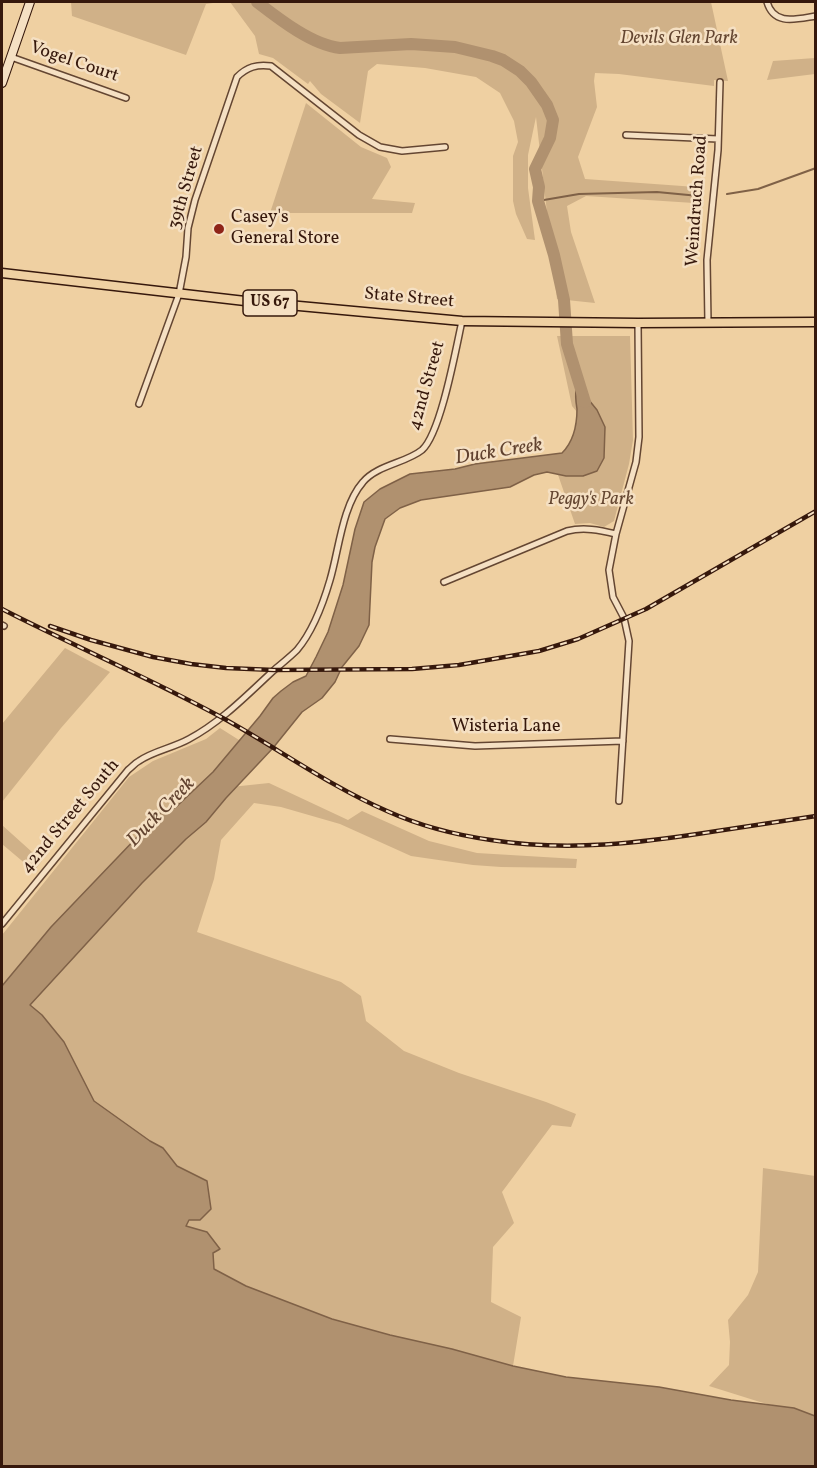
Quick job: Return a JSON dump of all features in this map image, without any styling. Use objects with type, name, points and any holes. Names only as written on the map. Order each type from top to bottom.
[{"type":"main road","points":[[2,83],[30,2]]},
{"type":"main road","name":"State Street","points":[[2,273],[179,294],[462,321],[816,322]]},
{"type":"street","points":[[767,2],[773,14],[783,19],[792,20],[816,16]]},
{"type":"street","name":"Vogel Court","points":[[11,57],[126,98]]},
{"type":"street","name":"39th Street","points":[[139,404],[179,294],[186,256],[188,228],[193,209],[237,77],[244,70],[261,65],[271,66],[359,135],[380,147],[402,151],[444,147]]},
{"type":"street","name":"Weindruch Road","points":[[708,323],[707,260],[718,150],[720,82]]},
{"type":"street","points":[[626,135],[718,139]]},
{"type":"street","name":"42nd Street","points":[[324,596],[353,497],[364,480],[422,450],[432,436],[449,381],[462,321]]},
{"type":"street","points":[[619,801],[629,642],[625,622],[613,597],[609,570],[616,534],[636,462],[639,437],[638,323]]},
{"type":"street","points":[[444,582],[567,531],[594,529],[616,534]]},
{"type":"street","name":"42nd Street South","points":[[2,924],[129,770],[140,760],[189,740],[221,718],[297,650],[309,631],[324,596]]},
{"type":"street","name":"Wisteria Lane","points":[[390,739],[475,746],[623,741]]},
{"type":"green space","points":[[71,2],[220,2],[206,4],[186,55],[72,16]]},
{"type":"green space","name":"Devils Glen Park","points":[[230,2],[711,2],[728,81],[714,80],[714,86],[595,73],[597,107],[578,157],[585,179],[696,187],[694,203],[586,196],[567,206],[571,232],[595,303],[557,299],[536,117],[528,155],[528,188],[535,240],[527,239],[516,214],[513,201],[513,156],[518,142],[514,121],[500,93],[476,77],[425,68],[377,64],[368,71],[360,123],[321,94],[310,81],[308,84],[273,58],[259,54],[255,36]]},
{"type":"green space","points":[[815,58],[815,74],[767,80],[773,61]]},
{"type":"green space","points":[[306,103],[361,147],[387,158],[391,167],[372,199],[415,203],[412,213],[270,213]]},
{"type":"green space","name":"Peggy's Park","points":[[557,336],[630,336],[633,440],[614,521],[604,527],[590,523],[575,524],[556,469],[592,430],[572,406]]},
{"type":"green space","points":[[65,648],[110,672],[61,728],[2,802],[2,724]]},
{"type":"green space","points":[[220,728],[258,752],[141,883],[231,787],[269,783],[348,820],[362,811],[429,841],[477,853],[577,859],[576,868],[501,867],[411,856],[340,824],[281,807],[254,803],[221,840],[214,879],[197,932],[341,982],[361,996],[366,1021],[404,1051],[576,1114],[571,1127],[552,1125],[502,1192],[514,1223],[493,1247],[491,1302],[521,1317],[513,1366],[332,1319],[246,1286],[214,1269],[8,980],[2,986],[2,935],[129,777],[153,761],[206,739]]},
{"type":"green space","points":[[2,825],[42,861],[34,871],[2,844]]},
{"type":"green space","points":[[763,1168],[815,1176],[815,1416],[709,1386],[729,1365],[728,1320],[748,1295],[758,1272]]},
{"type":"water","points":[[580,389],[597,410],[605,427],[604,458],[597,471],[583,476],[566,476],[547,472],[534,475],[510,487],[421,500],[400,508],[385,519],[372,562],[369,625],[359,646],[342,667],[335,682],[322,698],[302,712],[273,748],[206,822],[142,883],[30,1005],[42,1015],[64,1042],[94,1101],[163,1148],[177,1166],[207,1181],[211,1209],[200,1220],[189,1220],[186,1226],[207,1232],[220,1249],[213,1253],[214,1269],[246,1286],[332,1319],[513,1366],[566,1377],[659,1387],[794,1408],[815,1416],[815,1466],[2,1466],[2,986],[51,927],[162,811],[176,807],[213,772],[273,698],[293,682],[306,676],[328,632],[343,585],[355,529],[364,502],[380,489],[410,474],[562,453],[574,432],[577,415],[576,390]]},
{"type":"waterway","name":"Duck Creek","points":[[257,2],[307,37],[329,46],[340,48],[411,44],[455,47],[503,60],[520,71],[531,82],[547,105],[553,120],[550,138],[535,169],[539,187],[538,201],[564,300],[567,344],[585,402]]},
{"type":"waterway","points":[[727,194],[758,189],[816,168]]},
{"type":"waterway","points":[[538,201],[579,194],[657,192],[699,196]]},
{"type":"railway","points":[[50,626],[153,657],[226,668],[412,669],[459,665],[539,651],[578,639],[646,609],[816,511]]},
{"type":"railway","points":[[2,609],[221,717],[365,801],[412,821],[438,829],[520,844],[576,846],[660,839],[816,816]]},
{"type":"place","name":"Casey's General Store","points":[[219,229]]}]
